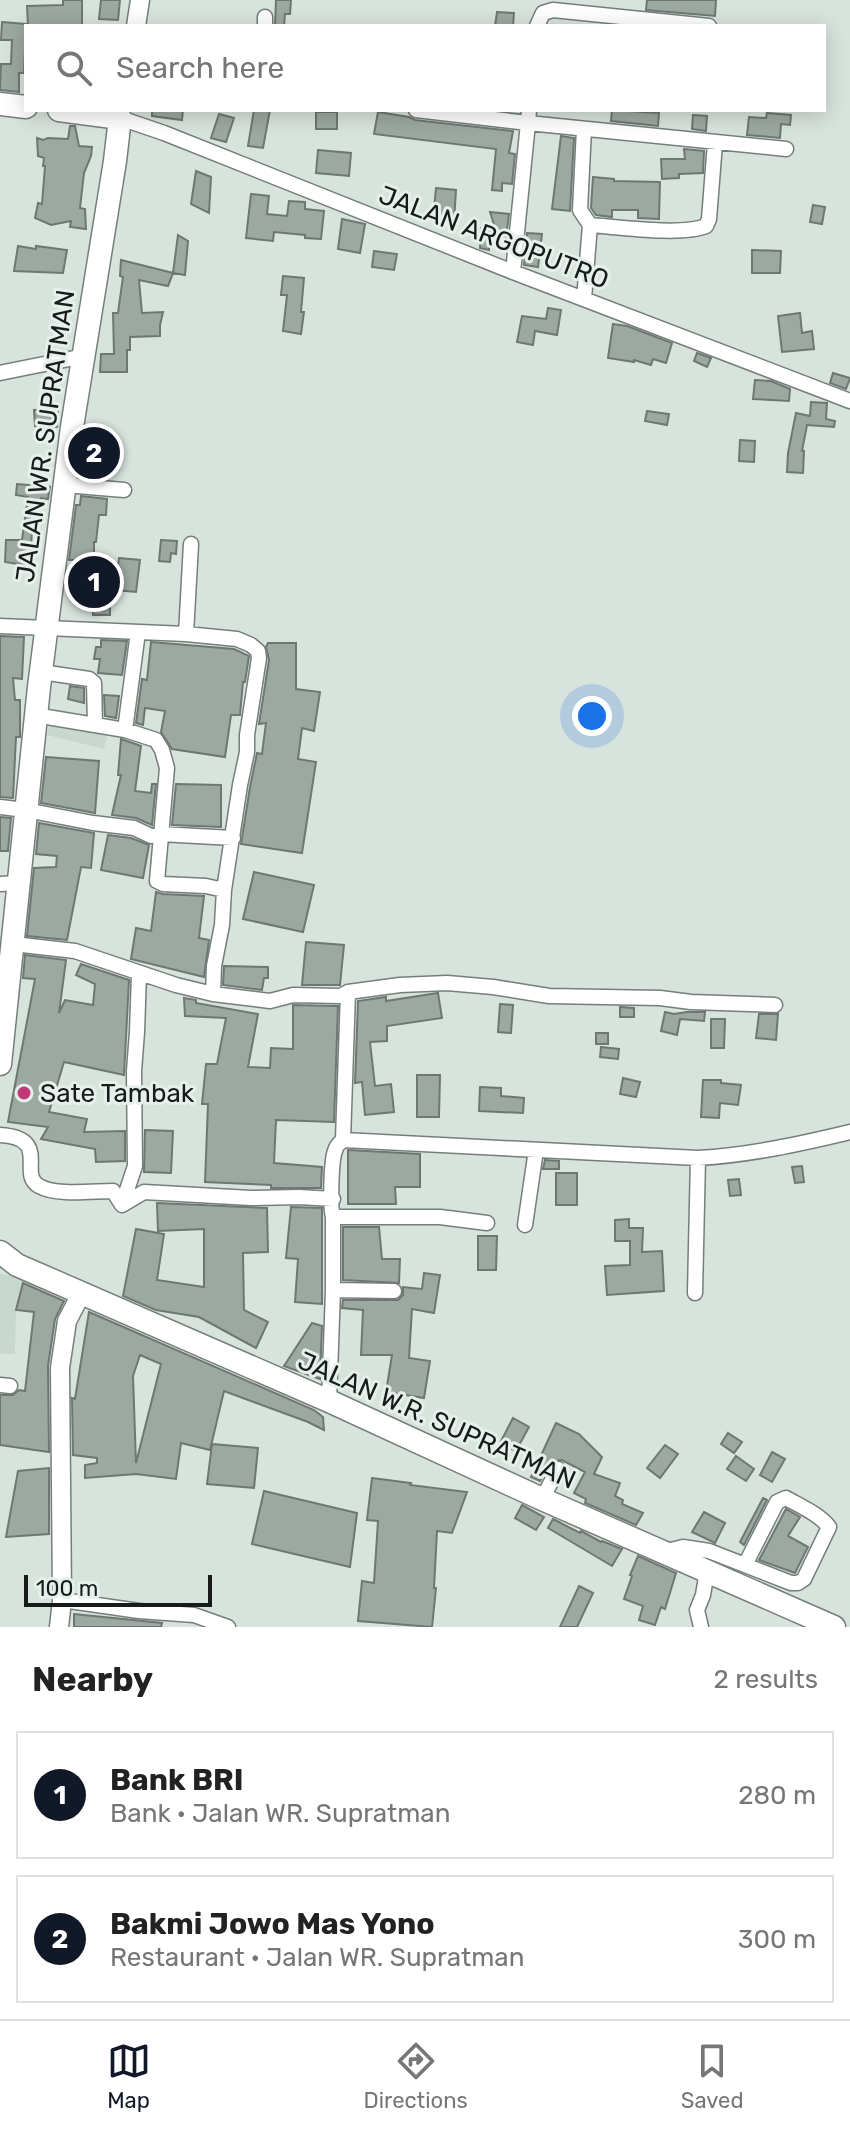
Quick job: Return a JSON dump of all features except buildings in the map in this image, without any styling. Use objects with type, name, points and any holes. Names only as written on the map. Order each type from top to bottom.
[{"type":"main road","points":[[0,104],[24,107]]},
{"type":"main road","points":[[90,112],[121,114]]},
{"type":"main road","name":"JALAN WR. SUPRATMAN","points":[[0,1064],[13,944],[9,883],[26,810],[65,485],[121,114]]},
{"type":"main road","name":"JALAN W.R. SUPRATMAN","points":[[6,1260],[834,1627]]},
{"type":"street","points":[[136,24],[140,0]]},
{"type":"street","points":[[538,24],[543,13],[553,10],[690,24]]},
{"type":"street","points":[[448,112],[528,117],[584,129],[786,149]]},
{"type":"street","name":"JALAN ARGOPUTRO","points":[[121,114],[513,272],[850,401]]},
{"type":"street","points":[[513,272],[528,117]]},
{"type":"street","points":[[584,129],[580,210],[590,225],[584,299]]},
{"type":"street","points":[[590,225],[659,230],[706,226],[715,143]]},
{"type":"street","points":[[0,373],[84,356]]},
{"type":"street","points":[[65,485],[124,490]]},
{"type":"street","points":[[186,634],[191,544]]},
{"type":"street","points":[[0,626],[186,634],[237,639],[258,651],[247,752],[214,966],[213,994]]},
{"type":"street","points":[[125,730],[138,632]]},
{"type":"street","points":[[41,672],[89,679],[94,683],[95,724]]},
{"type":"street","points":[[35,715],[125,730],[156,740],[167,768],[157,881],[224,890]]},
{"type":"street","points":[[0,807],[134,828],[151,836],[233,838]]},
{"type":"street","points":[[13,944],[75,951],[139,974],[213,994],[270,1001],[293,995],[340,996],[348,992],[400,985],[447,983],[549,996],[660,998],[775,1005]]},
{"type":"street","points":[[122,1205],[135,1166],[134,1071],[139,974]]},
{"type":"street","points":[[329,1401],[333,1290],[332,1162],[336,1147],[343,1140],[348,992]]},
{"type":"street","points":[[343,1140],[698,1158],[733,1156],[850,1132]]},
{"type":"street","points":[[0,1135],[16,1136],[26,1142],[33,1181],[39,1186],[56,1191],[113,1191],[122,1205]]},
{"type":"street","points":[[525,1225],[536,1150]]},
{"type":"street","points":[[695,1293],[698,1158]]},
{"type":"street","points":[[122,1205],[144,1192],[333,1199]]},
{"type":"street","points":[[333,1217],[440,1217],[487,1223]]},
{"type":"street","points":[[333,1290],[394,1291]]},
{"type":"street","points":[[59,1627],[62,1600],[60,1368],[67,1321],[82,1292]]},
{"type":"street","points":[[542,1499],[558,1469]]},
{"type":"street","points":[[663,1552],[683,1547],[709,1551],[791,1583],[798,1583],[804,1579],[829,1527],[827,1522],[786,1498],[777,1502],[745,1565]]},
{"type":"street","points":[[701,1627],[697,1610],[707,1571]]},
{"type":"street","points":[[62,1600],[194,1615],[228,1627]]},
{"type":"shaded area","points":[[51,719],[108,732],[104,749],[47,735]]},
{"type":"shaded area","points":[[0,1274],[24,1279],[16,1310],[15,1354],[0,1354]]},
{"type":"place","name":"Bakmi Jowo Mas Yono","points":[[94,453]]},
{"type":"place","name":"Bank BRI","points":[[94,582]]},
{"type":"place","name":"Sate Tambak","points":[[24,1093]]}]
